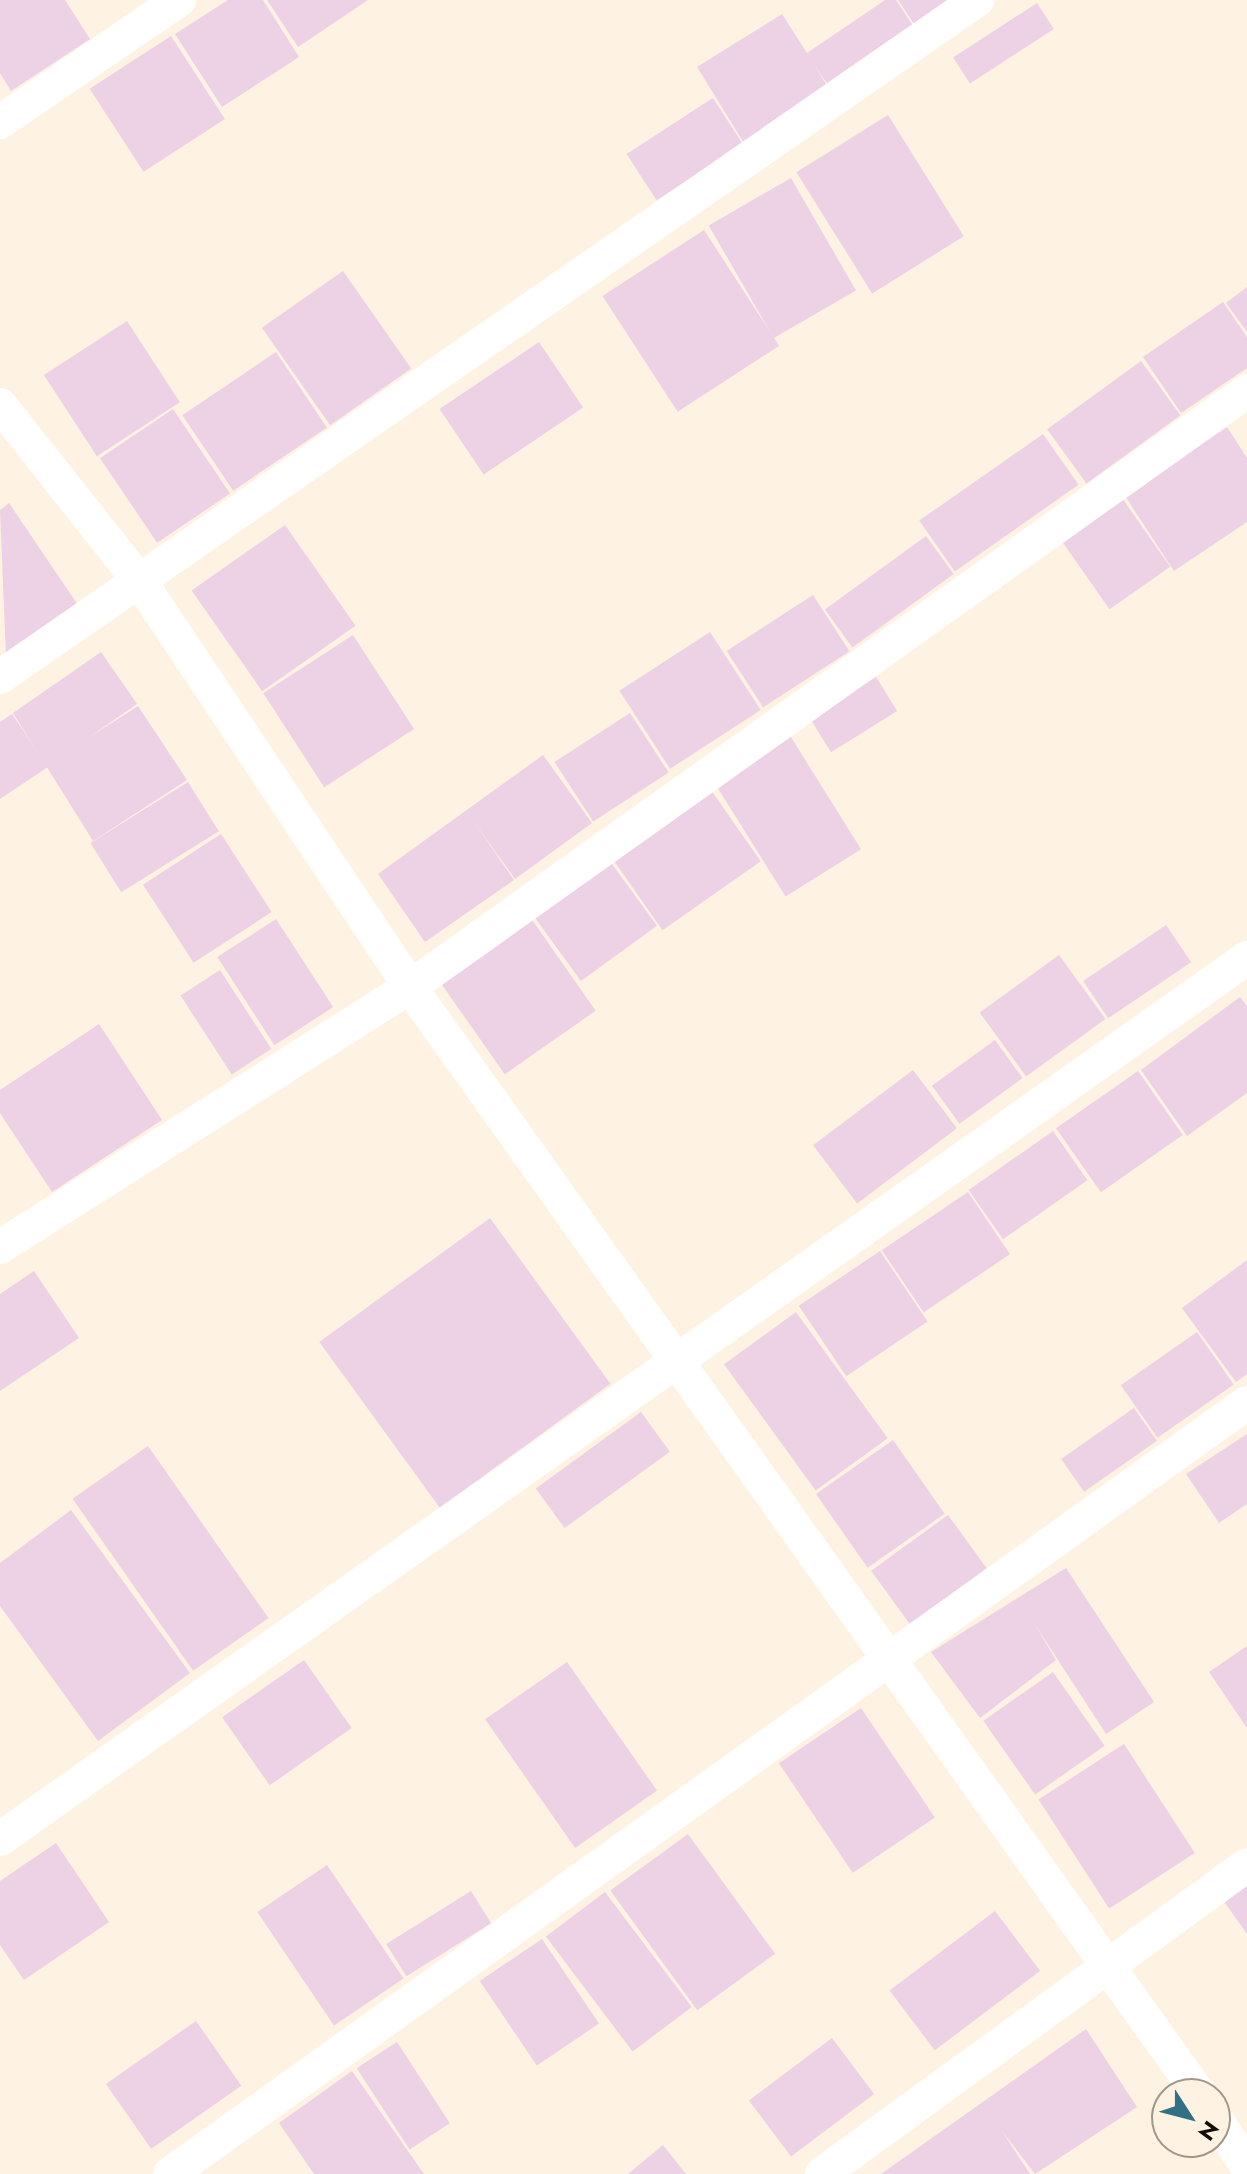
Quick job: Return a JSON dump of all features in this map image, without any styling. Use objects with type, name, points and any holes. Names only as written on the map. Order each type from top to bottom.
[{"type":"street","points":[[0,122],[179,0]]},
{"type":"street","points":[[0,677],[141,583],[977,0]]},
{"type":"street","points":[[0,1247],[410,987],[1247,391]]},
{"type":"street","points":[[0,405],[141,583],[410,987],[1112,1963],[1188,2078]]},
{"type":"street","points":[[0,1839],[679,1364],[1247,958]]},
{"type":"street","points":[[170,2174],[1247,1403]]},
{"type":"street","points":[[822,2174],[1247,1865]]},
{"type":"street","points":[[1231,2140],[1245,2159]]},
{"type":"building","points":[[0,0],[65,0],[90,39],[11,91],[0,73]]},
{"type":"building","points":[[228,0],[263,0],[299,57],[222,107],[175,34]]},
{"type":"building","points":[[267,0],[368,0],[298,47]]},
{"type":"building","points":[[885,0],[896,0],[914,27],[829,86],[814,65],[828,87],[744,143],[697,67],[782,14],[807,53]]},
{"type":"building","points":[[898,0],[954,0],[916,27]]},
{"type":"building","points":[[1037,3],[1054,29],[970,83],[953,57]]},
{"type":"building","points":[[171,36],[225,119],[144,172],[90,89]]},
{"type":"building","points":[[713,98],[743,144],[657,200],[627,154]]},
{"type":"building","points":[[888,115],[964,236],[872,294],[796,172]]},
{"type":"building","points":[[791,178],[856,291],[774,338],[709,226]]},
{"type":"building","points":[[704,230],[779,346],[678,412],[603,296]]},
{"type":"building","points":[[343,271],[411,368],[330,425],[262,328]]},
{"type":"building","points":[[1247,287],[1247,332],[1226,303]]},
{"type":"building","points":[[1223,302],[1247,337],[1247,368],[1181,413],[1143,357]]},
{"type":"building","points":[[127,321],[180,402],[97,456],[44,375]]},
{"type":"building","points":[[539,342],[583,407],[484,475],[440,409]]},
{"type":"building","points":[[276,352],[327,427],[233,491],[182,415]]},
{"type":"building","points":[[1141,361],[1180,415],[1087,483],[1047,429]]},
{"type":"building","points":[[173,409],[230,494],[157,543],[100,458]]},
{"type":"building","points":[[1227,427],[1247,458],[1247,522],[1174,571],[1125,496]]},
{"type":"building","points":[[1043,434],[1079,485],[955,571],[919,521]]},
{"type":"building","points":[[1122,498],[1170,567],[1110,609],[1061,540]]},
{"type":"building","points":[[9,503],[78,605],[6,657],[0,510]]},
{"type":"building","points":[[285,525],[356,626],[262,691],[192,590]]},
{"type":"building","points":[[926,536],[954,574],[852,647],[825,609]]},
{"type":"building","points":[[813,595],[849,651],[763,707],[727,651]]},
{"type":"building","points":[[710,632],[761,710],[670,769],[619,691]]},
{"type":"building","points":[[353,635],[414,729],[324,787],[263,693]]},
{"type":"building","points":[[101,652],[137,704],[88,738],[138,706],[187,780],[93,841],[13,713]]},
{"type":"building","points":[[876,677],[897,711],[831,752],[810,718]]},
{"type":"building","points":[[630,713],[669,773],[593,822],[555,762]]},
{"type":"building","points":[[12,714],[48,767],[0,799],[0,722]]},
{"type":"building","points":[[789,734],[861,849],[786,896],[714,781]]},
{"type":"building","points":[[543,755],[592,823],[515,879],[474,822],[514,880],[425,942],[378,874]]},
{"type":"building","points":[[188,782],[219,831],[121,892],[90,843]]},
{"type":"building","points":[[708,786],[761,861],[662,930],[610,855]]},
{"type":"building","points":[[221,834],[272,912],[194,963],[143,885]]},
{"type":"building","points":[[607,857],[657,926],[581,981],[531,912]]},
{"type":"building","points":[[528,914],[596,1011],[505,1074],[437,978]]},
{"type":"building","points":[[276,919],[333,1007],[274,1045],[217,957]]},
{"type":"building","points":[[1166,925],[1191,962],[1108,1018],[1083,981]]},
{"type":"building","points":[[1059,955],[1105,1019],[1026,1077],[980,1013]]},
{"type":"building","points":[[220,970],[271,1049],[232,1074],[181,996]]},
{"type":"building","points":[[1240,997],[1247,1006],[1247,1093],[1187,1136],[1141,1070]]},
{"type":"building","points":[[99,1024],[162,1120],[52,1192],[0,1113],[0,1090]]},
{"type":"building","points":[[995,1040],[1023,1078],[960,1124],[932,1086]]},
{"type":"building","points":[[913,1070],[957,1128],[857,1204],[813,1145]]},
{"type":"building","points":[[1138,1071],[1183,1135],[1101,1192],[1056,1128]]},
{"type":"building","points":[[1053,1131],[1087,1180],[1003,1239],[969,1190]]},
{"type":"building","points":[[968,1192],[1010,1254],[924,1312],[882,1250]]},
{"type":"building","points":[[490,1218],[610,1384],[440,1508],[319,1342]]},
{"type":"building","points":[[880,1251],[928,1321],[846,1376],[799,1306]]},
{"type":"building","points":[[1247,1260],[1247,1374],[1236,1382],[1182,1308]]},
{"type":"building","points":[[34,1271],[79,1338],[0,1391],[0,1294]]},
{"type":"building","points":[[796,1312],[888,1438],[816,1491],[724,1364]]},
{"type":"building","points":[[1197,1332],[1234,1384],[1158,1438],[1121,1385]]},
{"type":"building","points":[[1134,1408],[1157,1441],[1084,1492],[1061,1459]]},
{"type":"building","points":[[641,1412],[670,1452],[565,1528],[536,1488]]},
{"type":"building","points":[[1247,1434],[1247,1504],[1219,1523],[1186,1474]]},
{"type":"building","points":[[893,1440],[945,1514],[868,1568],[816,1494]]},
{"type":"building","points":[[148,1446],[268,1618],[193,1671],[73,1499]]},
{"type":"building","points":[[71,1510],[190,1673],[98,1741],[0,1606],[0,1563]]},
{"type":"building","points":[[948,1515],[990,1573],[913,1629],[871,1571]]},
{"type":"building","points":[[1066,1568],[1154,1702],[1106,1734],[1034,1623],[1056,1660],[980,1718],[931,1652]]},
{"type":"building","points":[[1247,1646],[1247,1728],[1209,1672]]},
{"type":"building","points":[[304,1660],[352,1728],[270,1785],[222,1717]]},
{"type":"building","points":[[567,1662],[657,1791],[575,1848],[485,1719]]},
{"type":"building","points":[[1053,1672],[1105,1746],[1035,1794],[983,1721]]},
{"type":"building","points":[[861,1708],[935,1817],[853,1873],[779,1763]]},
{"type":"building","points":[[1124,1744],[1195,1853],[1109,1909],[1038,1800]]},
{"type":"building","points":[[688,1834],[775,1954],[697,2010],[610,1890]]},
{"type":"building","points":[[56,1843],[109,1922],[24,1980],[0,1945],[0,1881]]},
{"type":"building","points":[[327,1865],[404,1979],[334,2026],[257,1912]]},
{"type":"building","points":[[1247,1884],[1247,1934],[1223,1900]]},
{"type":"building","points":[[471,1891],[491,1923],[406,1976],[386,1944]]},
{"type":"building","points":[[605,1892],[692,2007],[633,2052],[546,1937]]},
{"type":"building","points":[[995,1911],[1040,1971],[935,2050],[890,1990]]},
{"type":"building","points":[[542,1939],[599,2024],[537,2066],[480,1981]]},
{"type":"building","points":[[196,2021],[241,2086],[151,2149],[106,2084]]},
{"type":"building","points":[[1086,2029],[1137,2107],[1035,2174],[1002,2131],[1030,2174],[881,2174]]},
{"type":"building","points":[[832,2038],[874,2094],[791,2156],[749,2101]]},
{"type":"building","points":[[397,2042],[450,2123],[410,2149],[357,2068]]},
{"type":"building","points":[[352,2071],[424,2174],[314,2174],[279,2123]]},
{"type":"building","points":[[663,2145],[686,2174],[628,2174]]}]
